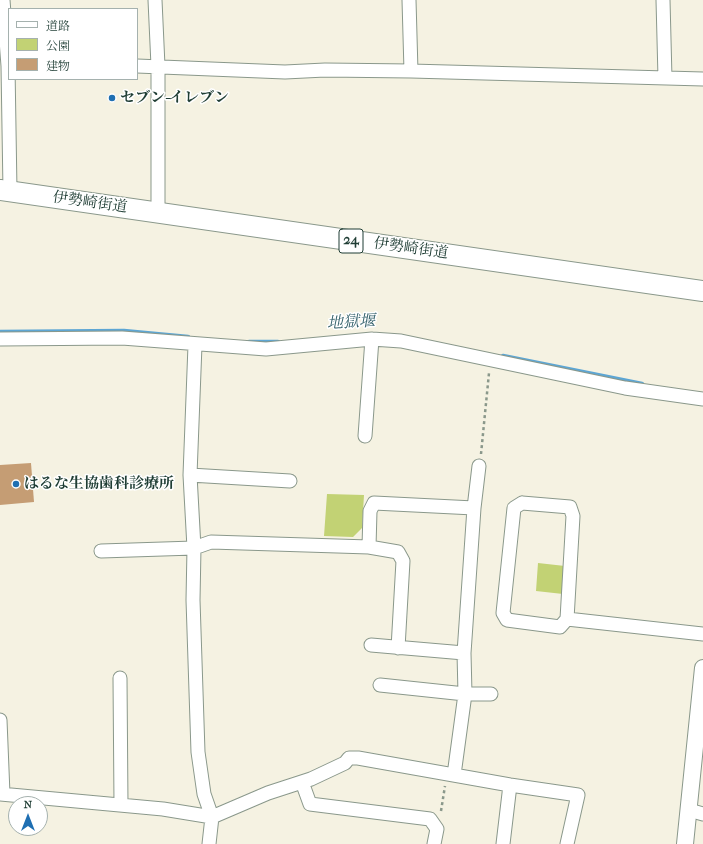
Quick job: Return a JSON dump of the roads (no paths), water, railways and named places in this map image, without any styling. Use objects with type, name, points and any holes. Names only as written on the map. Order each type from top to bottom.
[{"type":"main road","name":"伊勢崎街道","points":[[5,191],[703,291]]},
{"type":"street","points":[[3,0],[6,66],[5,191]]},
{"type":"street","points":[[156,0],[158,66],[158,213]]},
{"type":"street","points":[[409,0],[411,71]]},
{"type":"street","points":[[663,0],[665,78]]},
{"type":"street","points":[[138,66],[285,72],[325,70],[411,71],[703,79]]},
{"type":"street","points":[[0,339],[122,338],[195,345],[266,349],[372,339],[401,341],[625,388],[703,399]]},
{"type":"street","points":[[365,436],[372,339]]},
{"type":"street","points":[[195,345],[190,476],[194,548],[193,600],[198,752],[204,794],[212,817],[209,844]]},
{"type":"street","points":[[451,775],[465,694],[464,654],[474,508],[479,466]]},
{"type":"street","points":[[190,476],[290,481]]},
{"type":"street","points":[[522,503],[570,507],[573,516],[567,619],[560,627],[507,620],[503,613],[514,508],[522,503]]},
{"type":"street","points":[[369,547],[370,511],[374,504],[474,508]]},
{"type":"street","points":[[101,551],[194,548],[211,542],[369,547],[398,552],[403,561],[398,648]]},
{"type":"street","points":[[567,619],[703,634]]},
{"type":"street","points":[[370,645],[464,654]]},
{"type":"street","points":[[685,844],[696,812],[703,668]]},
{"type":"street","points":[[120,678],[121,805]]},
{"type":"street","points":[[380,684],[465,694],[492,694]]},
{"type":"street","points":[[0,720],[1,794],[121,805],[212,817],[268,793],[302,782],[345,762],[349,758],[358,758],[510,785],[578,795],[567,844]]},
{"type":"street","points":[[302,782],[310,804],[430,819],[436,829],[434,844]]},
{"type":"street","points":[[503,844],[510,785]]},
{"type":"waterway","name":"地獄堰","points":[[0,332],[124,331],[188,337]]},
{"type":"waterway","name":"地獄堰","points":[[249,342],[278,342]]},
{"type":"waterway","name":"地獄堰","points":[[503,356],[642,384]]},
{"type":"place","name":"セブン-イレブン","points":[[112,98]]},
{"type":"place","name":"はるな生協歯科診療所","points":[[16,484]]}]
